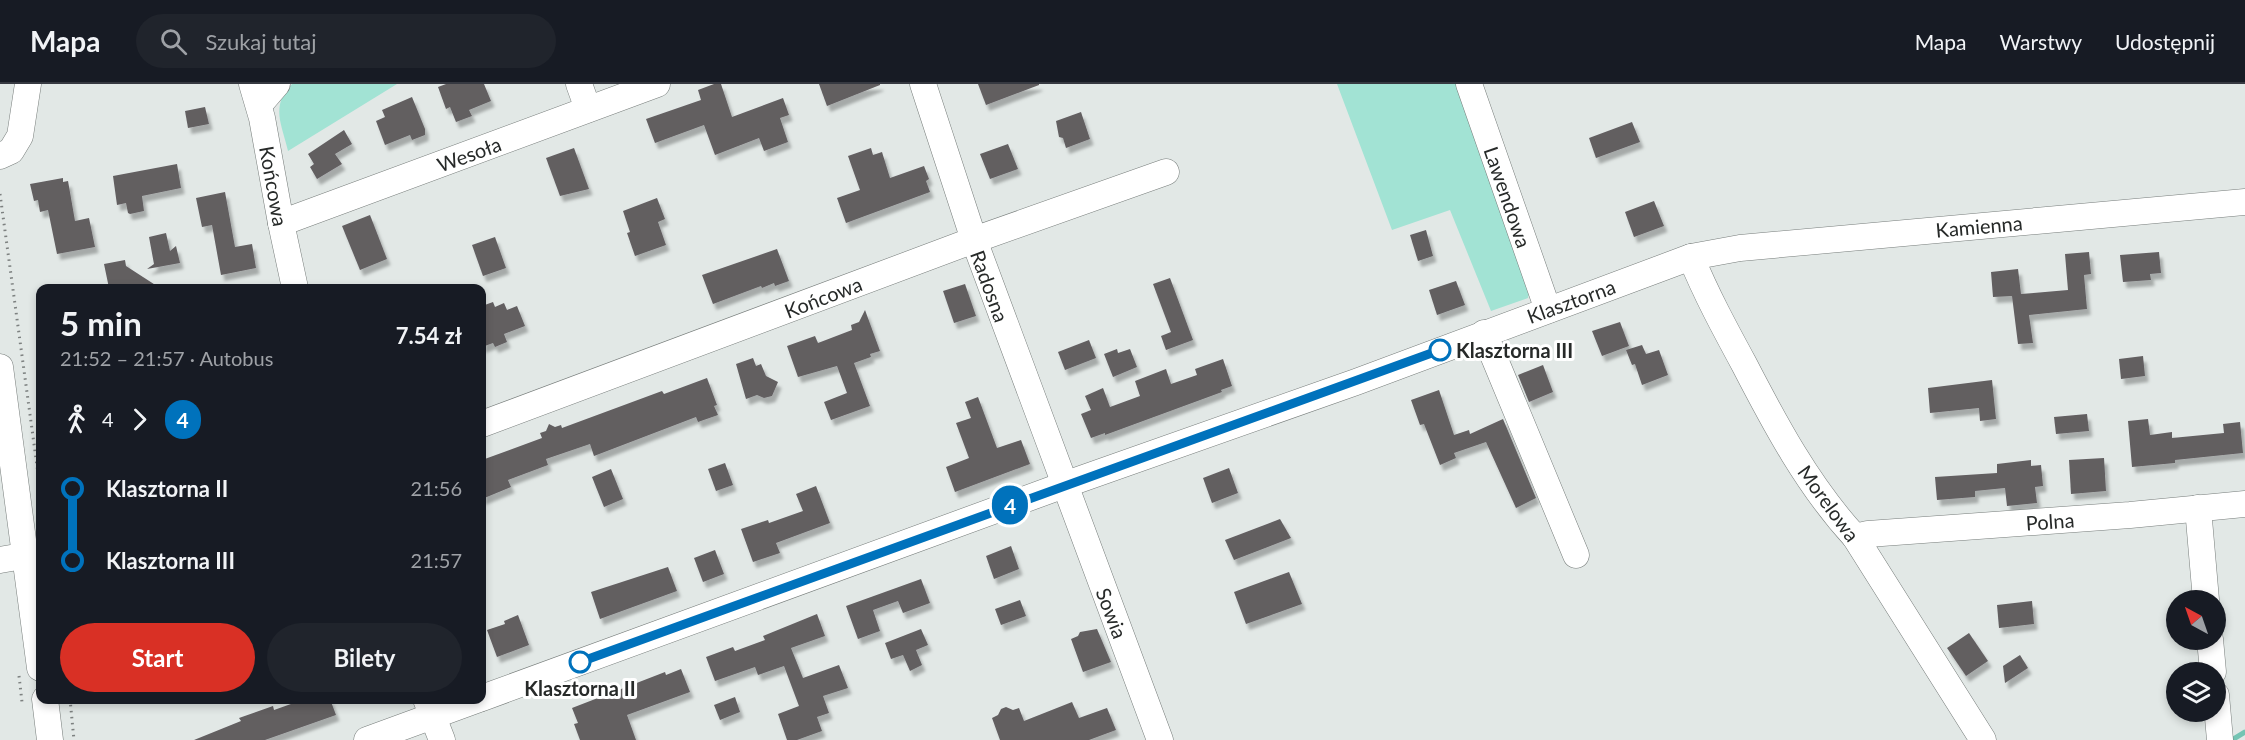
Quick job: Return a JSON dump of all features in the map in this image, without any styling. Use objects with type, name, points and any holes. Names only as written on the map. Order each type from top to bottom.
[{"type":"street","points":[[0,156],[11,151],[20,136],[28,84]]},
{"type":"street","points":[[255,94],[277,84]]},
{"type":"street","points":[[579,84],[588,110]]},
{"type":"street","name":"Wesoła","points":[[280,223],[657,84]]},
{"type":"street","name":"Radosna","points":[[923,84],[974,240],[1064,485]]},
{"type":"street","name":"Lawendowa","points":[[1469,84],[1548,310]]},
{"type":"street","name":"Końcowa","points":[[255,94],[294,284]]},
{"type":"street","name":"Końcowa","points":[[486,423],[974,240],[1166,172]]},
{"type":"street","name":"Kamienna","points":[[1702,254],[2245,202]]},
{"type":"street","name":"Klasztorna","points":[[486,696],[1064,485],[1356,382],[1702,254]]},
{"type":"street","name":"Morelowa","points":[[1702,254],[1702,284],[1776,425],[1832,512],[1855,537],[1983,740]]},
{"type":"street","points":[[1484,333],[1576,555]]},
{"type":"street","points":[[0,367],[33,554],[36,603]]},
{"type":"street","name":"Sowia","points":[[1064,485],[1160,740]]},
{"type":"street","name":"Polna","points":[[1855,537],[1868,534],[2245,504]]},
{"type":"street","points":[[2198,508],[2205,590]]},
{"type":"street","points":[[0,560],[33,554]]},
{"type":"street","points":[[46,704],[50,740]]},
{"type":"street","name":"Klasztorna","points":[[367,740],[429,707],[446,704]]},
{"type":"street","points":[[429,707],[442,740]]},
{"type":"street","points":[[2218,722],[2220,740]]},
{"type":"path","points":[[0,194],[36,459]]},
{"type":"path","points":[[70,704],[74,740]]},
{"type":"green space","points":[[292,84],[397,84],[288,151],[279,108],[285,92]]},
{"type":"green space","points":[[1337,84],[1460,84],[1530,289],[1528,298],[1491,311],[1450,210],[1392,230]]},
{"type":"building","points":[[446,84],[484,84],[491,101],[469,110],[472,116],[456,122],[450,107],[446,109],[438,87]]},
{"type":"building","points":[[721,84],[732,117],[783,98],[789,115],[780,118],[788,142],[764,151],[759,138],[715,155],[704,125],[655,143],[646,119],[701,100],[698,90]]},
{"type":"building","points":[[819,84],[880,84],[880,85],[827,106]]},
{"type":"building","points":[[978,84],[1039,84],[1039,85],[986,105]]},
{"type":"building","points":[[412,97],[425,129],[425,135],[412,140],[410,135],[385,145],[376,121],[385,117],[382,110]]},
{"type":"building","points":[[205,107],[209,124],[188,128],[185,111]]},
{"type":"building","points":[[1081,112],[1090,139],[1066,148],[1063,138],[1059,137],[1056,121]]},
{"type":"building","points":[[1632,122],[1640,142],[1596,158],[1589,138]]},
{"type":"building","points":[[344,130],[352,144],[335,154],[342,164],[317,179],[310,167],[314,164],[308,154]]},
{"type":"building","points":[[1008,144],[1018,169],[990,179],[980,154]]},
{"type":"building","points":[[574,148],[589,189],[560,196],[546,158]]},
{"type":"building","points":[[871,148],[873,155],[882,152],[890,178],[924,166],[929,179],[926,181],[930,192],[846,223],[837,198],[860,190],[848,156]]},
{"type":"building","points":[[177,164],[181,188],[142,196],[144,211],[130,214],[126,203],[117,205],[113,176]]},
{"type":"building","points":[[63,178],[63,182],[68,181],[75,221],[89,218],[95,247],[57,254],[48,210],[40,212],[38,200],[34,201],[30,184]]},
{"type":"building","points":[[225,192],[235,247],[252,244],[256,268],[221,275],[212,225],[202,227],[196,198]]},
{"type":"building","points":[[657,198],[665,219],[658,222],[666,245],[635,256],[627,233],[630,232],[623,211]]},
{"type":"building","points":[[1654,201],[1664,226],[1634,237],[1625,212]]},
{"type":"building","points":[[370,215],[387,259],[360,270],[342,226]]},
{"type":"building","points":[[1426,230],[1433,256],[1418,261],[1410,235]]},
{"type":"building","points":[[166,233],[170,251],[176,246],[180,263],[147,269],[154,264],[149,237]]},
{"type":"building","points":[[495,237],[506,268],[483,276],[472,245]]},
{"type":"building","points":[[777,249],[789,281],[775,286],[774,283],[762,288],[761,286],[713,304],[702,275]]},
{"type":"building","points":[[2089,252],[2091,274],[2084,275],[2087,309],[2029,315],[2033,343],[2018,344],[2012,296],[1993,297],[1991,272],[2018,269],[2021,294],[2068,290],[2065,254]]},
{"type":"building","points":[[2159,252],[2161,273],[2150,274],[2151,280],[2123,282],[2120,255]]},
{"type":"building","points":[[125,260],[126,266],[154,284],[108,284],[104,264]]},
{"type":"building","points":[[1170,278],[1193,340],[1166,350],[1161,336],[1171,332],[1153,284]]},
{"type":"building","points":[[1456,281],[1465,305],[1437,315],[1429,290]]},
{"type":"building","points":[[965,284],[976,316],[954,323],[943,291]]},
{"type":"building","points":[[493,302],[495,307],[504,303],[507,310],[517,306],[525,326],[504,334],[507,342],[495,347],[493,343],[486,346],[486,305]]},
{"type":"building","points":[[865,310],[880,351],[854,363],[870,406],[831,420],[824,402],[847,393],[837,366],[798,377],[787,346],[815,336],[818,343],[852,330],[851,325],[859,322]]},
{"type":"building","points":[[1620,322],[1629,346],[1602,356],[1592,331]]},
{"type":"building","points":[[1089,340],[1096,358],[1065,370],[1058,352]]},
{"type":"building","points":[[1642,345],[1646,354],[1659,350],[1668,375],[1642,385],[1635,364],[1632,365],[1626,350]]},
{"type":"building","points":[[1117,349],[1118,353],[1130,349],[1137,367],[1113,377],[1104,354]]},
{"type":"building","points":[[2143,356],[2145,376],[2121,379],[2119,359]]},
{"type":"building","points":[[753,358],[756,366],[761,364],[766,376],[778,382],[772,396],[764,398],[757,395],[746,399],[736,364]]},
{"type":"building","points":[[1223,359],[1232,386],[1221,390],[1222,392],[1105,435],[1105,433],[1091,438],[1081,414],[1091,410],[1085,396],[1103,388],[1110,407],[1140,396],[1135,381],[1166,369],[1171,384],[1197,375],[1195,369]]},
{"type":"building","points":[[1543,365],[1553,392],[1529,402],[1518,375]]},
{"type":"building","points":[[707,378],[717,405],[714,406],[718,415],[698,422],[696,417],[594,456],[590,444],[546,459],[548,465],[508,480],[511,487],[486,497],[486,459],[542,438],[540,433],[546,431],[549,424],[555,427],[561,425],[562,428],[662,391],[664,394]]},
{"type":"building","points":[[1992,380],[1996,419],[1980,421],[1979,408],[1930,413],[1928,388]]},
{"type":"building","points":[[1439,390],[1454,435],[1469,430],[1470,434],[1503,419],[1536,498],[1516,508],[1486,442],[1454,453],[1456,458],[1440,465],[1424,424],[1420,425],[1411,400]]},
{"type":"building","points":[[978,397],[997,448],[1021,440],[1030,464],[955,492],[946,467],[969,458],[956,423],[971,418],[965,402]]},
{"type":"building","points":[[2087,414],[2089,431],[2056,434],[2054,417]]},
{"type":"building","points":[[2148,419],[2150,435],[2172,432],[2172,438],[2224,433],[2223,424],[2240,422],[2243,453],[2132,467],[2128,421]]},
{"type":"building","points":[[2104,458],[2106,491],[2071,494],[2069,460]]},
{"type":"building","points":[[2031,460],[2031,466],[2041,465],[2043,486],[2035,487],[2037,503],[2007,506],[2005,488],[1975,491],[1975,497],[1937,500],[1935,477],[1997,473],[1997,464]]},
{"type":"building","points":[[725,463],[733,485],[716,491],[708,469]]},
{"type":"building","points":[[1229,468],[1238,493],[1212,503],[1203,478]]},
{"type":"building","points":[[611,469],[623,499],[604,507],[592,477]]},
{"type":"building","points":[[816,486],[830,523],[776,543],[780,553],[753,562],[741,529],[768,520],[769,523],[803,511],[796,494]]},
{"type":"building","points":[[1280,519],[1291,538],[1234,560],[1225,540]]},
{"type":"building","points":[[1011,546],[1019,569],[994,579],[986,556]]},
{"type":"building","points":[[715,550],[724,574],[703,582],[694,558]]},
{"type":"building","points":[[668,567],[677,591],[600,619],[591,592]]},
{"type":"building","points":[[1289,572],[1302,604],[1246,624],[1234,592]]},
{"type":"building","points":[[921,579],[930,603],[903,613],[898,601],[873,610],[880,631],[858,639],[846,606]]},
{"type":"building","points":[[1020,600],[1026,616],[1001,625],[995,609]]},
{"type":"building","points":[[2032,601],[2034,624],[1999,628],[1997,605]]},
{"type":"building","points":[[817,614],[825,636],[791,648],[803,678],[839,665],[848,688],[823,696],[829,713],[817,717],[822,731],[797,740],[787,740],[778,714],[799,706],[784,666],[758,675],[755,667],[715,681],[706,657],[733,647],[735,651],[765,640],[763,636]]},
{"type":"building","points":[[518,615],[529,645],[497,657],[487,630],[505,624],[504,621]]},
{"type":"building","points":[[921,629],[928,645],[916,650],[922,665],[910,671],[903,655],[891,659],[885,643]]},
{"type":"building","points":[[1097,629],[1111,662],[1083,672],[1071,639],[1078,636],[1080,632]]},
{"type":"building","points":[[1969,633],[1988,661],[1966,676],[1947,648]]},
{"type":"building","points":[[2020,655],[2028,668],[2005,683],[2003,666]]},
{"type":"building","points":[[681,669],[690,692],[627,715],[636,740],[580,740],[574,724],[578,723],[572,708],[665,672],[666,675]]},
{"type":"building","points":[[735,697],[740,712],[720,720],[714,705]]},
{"type":"building","points":[[1072,702],[1079,718],[1107,708],[1116,730],[1089,740],[1000,740],[992,718],[1006,707],[1013,710],[1019,708],[1024,721]]},
{"type":"building","points":[[291,704],[332,704],[336,715],[265,740],[194,740],[241,721],[239,718],[273,706],[274,710]]},
{"type":"waterway","points":[[2232,740],[2245,732]]},
{"type":"bus line","name":"4","points":[[580,662],[1440,350]]},
{"type":"place","name":"Klasztorna III","points":[[1440,350]]},
{"type":"place","name":"Klasztorna II","points":[[580,662]]}]
